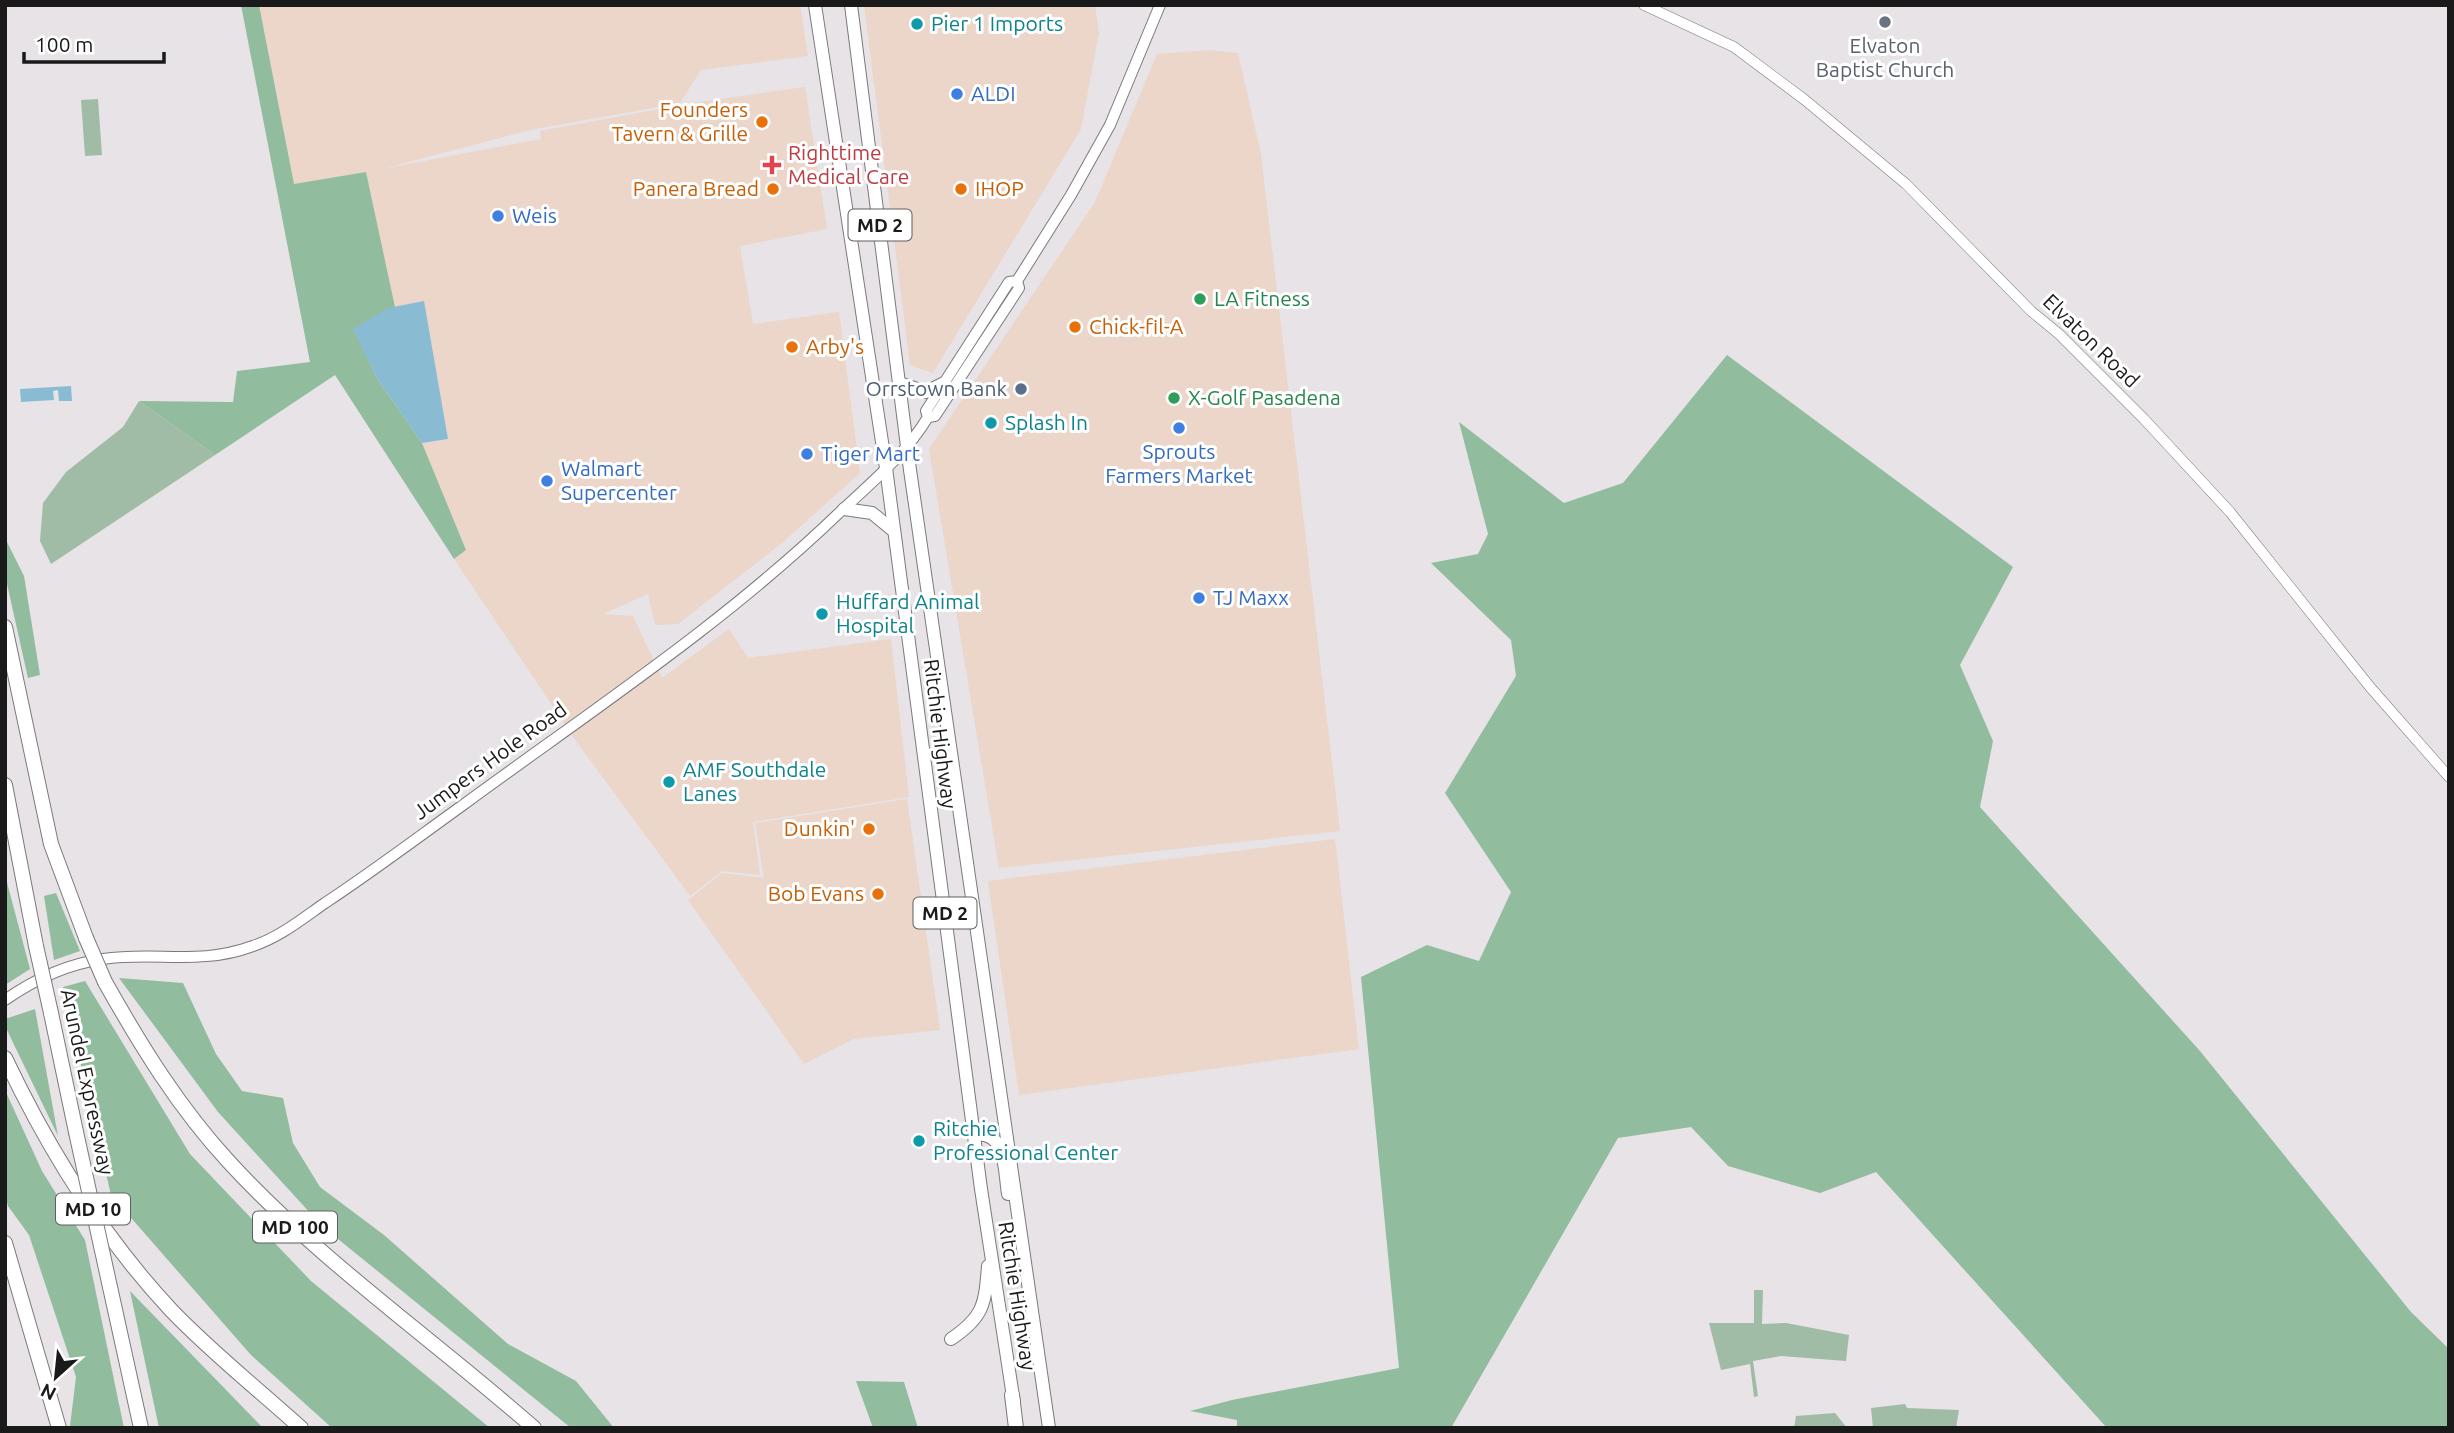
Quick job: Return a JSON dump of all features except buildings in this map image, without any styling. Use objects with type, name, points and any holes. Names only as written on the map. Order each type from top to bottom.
[{"type":"highway","name":"MD 100","points":[[5,628],[51,844],[105,982],[164,1080],[228,1161],[318,1247],[535,1428]]},
{"type":"highway","name":"Arundel Expressway","points":[[5,785],[36,946],[141,1428]]},
{"type":"highway","points":[[5,1058],[58,1161],[110,1237],[172,1310],[301,1428]]},
{"type":"highway","points":[[5,1243],[59,1428]]},
{"type":"highway","points":[[242,1376],[291,1428]]},
{"type":"highway","points":[[1012,1395],[1016,1428]]},
{"type":"main road","name":"Ritchie Highway","points":[[815,5],[886,468],[974,1135],[1012,1395]]},
{"type":"main road","name":"Ritchie Highway","points":[[851,5],[902,384],[907,444],[1049,1428]]},
{"type":"main road","name":"Jumpers Hole Road","points":[[5,1000],[39,979],[82,963],[123,958],[206,958],[254,946],[278,935],[361,879],[727,613],[787,563],[886,468],[928,417],[934,416],[1019,288],[1017,281],[1071,195],[1110,125],[1160,5]]},
{"type":"main road","name":"Jumpers Hole Road","points":[[928,417],[926,411],[1009,282],[1017,281]]},
{"type":"main road","points":[[902,384],[926,391],[944,383]]},
{"type":"main road","points":[[844,509],[872,513],[894,531]]},
{"type":"main road","points":[[974,1135],[985,1133],[993,1136],[1000,1144],[1009,1200],[1028,1279]]},
{"type":"main road","points":[[951,1339],[969,1327],[985,1301],[989,1245]]},
{"type":"street","name":"Elvaton Road","points":[[1644,5],[1734,47],[1805,100],[1906,184],[2031,311],[2059,334],[2144,419],[2221,502],[2370,687],[2449,777]]},
{"type":"shaded area","points":[[259,5],[800,5],[808,56],[701,70],[680,103],[530,130],[382,169],[541,139],[540,131],[699,102],[805,87],[827,229],[740,246],[753,324],[839,312],[860,473],[782,543],[678,624],[655,625],[648,594],[603,614],[633,616],[662,678],[729,629],[748,658],[891,639],[909,797],[753,822],[760,875],[722,871],[690,896],[576,741],[454,559],[466,550],[422,443],[448,439],[424,302],[395,307],[366,172],[294,185]]},
{"type":"shaded area","points":[[864,5],[1095,5],[1099,33],[1081,129],[933,373],[910,365]]},
{"type":"shaded area","points":[[1210,50],[1238,53],[1261,154],[1340,831],[999,868],[929,449],[1095,202],[1157,54]]},
{"type":"shaded area","points":[[907,799],[940,1030],[854,1039],[804,1064],[688,900],[722,873],[764,878],[755,823]]},
{"type":"shaded area","points":[[1335,839],[1359,1049],[1019,1095],[988,881]]},
{"type":"green space","points":[[241,5],[259,5],[294,184],[366,172],[395,307],[354,329],[376,377],[422,443],[466,550],[454,559],[335,375],[215,455],[139,401],[233,402],[237,371],[310,362]]},
{"type":"green space","points":[[98,99],[102,155],[85,156],[81,100]]},
{"type":"green space","points":[[1727,355],[2013,567],[1960,665],[1993,741],[1980,807],[2200,1051],[2411,1312],[2449,1349],[2449,1428],[2107,1428],[1876,1172],[1820,1193],[1728,1166],[1691,1127],[1618,1138],[1451,1428],[1237,1428],[1237,1420],[1190,1411],[1232,1400],[1399,1368],[1361,977],[1427,945],[1479,961],[1511,892],[1445,793],[1516,676],[1511,640],[1431,563],[1478,554],[1488,534],[1459,422],[1564,503],[1623,483]]},
{"type":"green space","points":[[139,401],[215,455],[51,564],[40,541],[43,503],[66,472],[123,427]]},
{"type":"green space","points":[[5,538],[24,576],[40,675],[28,678],[5,575]]},
{"type":"green space","points":[[5,875],[30,969],[5,985]]},
{"type":"green space","points":[[56,893],[80,951],[54,960],[44,896]]},
{"type":"green space","points":[[119,978],[183,983],[216,1054],[242,1091],[283,1098],[293,1143],[320,1187],[384,1235],[508,1344],[576,1381],[614,1428],[571,1428],[322,1226],[218,1112]]},
{"type":"green space","points":[[85,981],[190,1154],[311,1281],[490,1428],[332,1428],[251,1355],[111,1195],[63,987]]},
{"type":"green space","points":[[35,1009],[58,1136],[5,1026],[5,1019]]},
{"type":"green space","points":[[5,1090],[42,1171],[85,1240],[124,1428],[70,1426],[76,1377],[29,1235],[8,1206],[5,1196]]},
{"type":"green space","points":[[1754,1290],[1763,1290],[1762,1324],[1786,1323],[1849,1335],[1846,1361],[1781,1356],[1753,1361],[1758,1396],[1754,1397],[1750,1364],[1721,1370],[1709,1323],[1754,1323]]},
{"type":"green space","points":[[130,1291],[263,1428],[159,1428]]},
{"type":"green space","points":[[856,1381],[904,1382],[918,1428],[873,1428]]},
{"type":"green space","points":[[1905,1404],[1907,1408],[1959,1410],[1956,1428],[1873,1428],[1871,1408]]},
{"type":"green space","points":[[1835,1413],[1847,1428],[1794,1428],[1796,1416]]},
{"type":"water","points":[[424,301],[448,439],[422,443],[376,377],[353,329],[388,308]]},
{"type":"water","points":[[71,386],[72,401],[59,401],[58,390],[53,391],[54,400],[21,402],[20,389]]},
{"type":"place","name":"Elvaton Baptist Church","points":[[1885,22]]},
{"type":"place","name":"Pier 1 Imports","points":[[917,24]]},
{"type":"place","name":"ALDI","points":[[957,94]]},
{"type":"place","name":"Founders Tavern & Grille","points":[[762,122]]},
{"type":"place","name":"Righttime Medical Care","points":[[772,165]]},
{"type":"place","name":"Panera Bread","points":[[773,189]]},
{"type":"place","name":"IHOP","points":[[961,189]]},
{"type":"place","name":"Weis","points":[[498,216]]},
{"type":"place","name":"LA Fitness","points":[[1200,299]]},
{"type":"place","name":"Chick-fil-A","points":[[1075,327]]},
{"type":"place","name":"Arby's","points":[[792,347]]},
{"type":"place","name":"Orrstown Bank","points":[[1021,389]]},
{"type":"place","name":"X-Golf Pasadena","points":[[1174,398]]},
{"type":"place","name":"Splash In","points":[[991,423]]},
{"type":"place","name":"Sprouts Farmers Market","points":[[1179,428]]},
{"type":"place","name":"Tiger Mart","points":[[807,454]]},
{"type":"place","name":"Walmart Supercenter","points":[[547,481]]},
{"type":"place","name":"TJ Maxx","points":[[1199,598]]},
{"type":"place","name":"Huffard Animal Hospital","points":[[822,614]]},
{"type":"place","name":"AMF Southdale Lanes","points":[[669,782]]},
{"type":"place","name":"Dunkin'","points":[[869,829]]},
{"type":"place","name":"Bob Evans","points":[[878,894]]},
{"type":"place","name":"Ritchie Professional Center","points":[[919,1141]]}]
